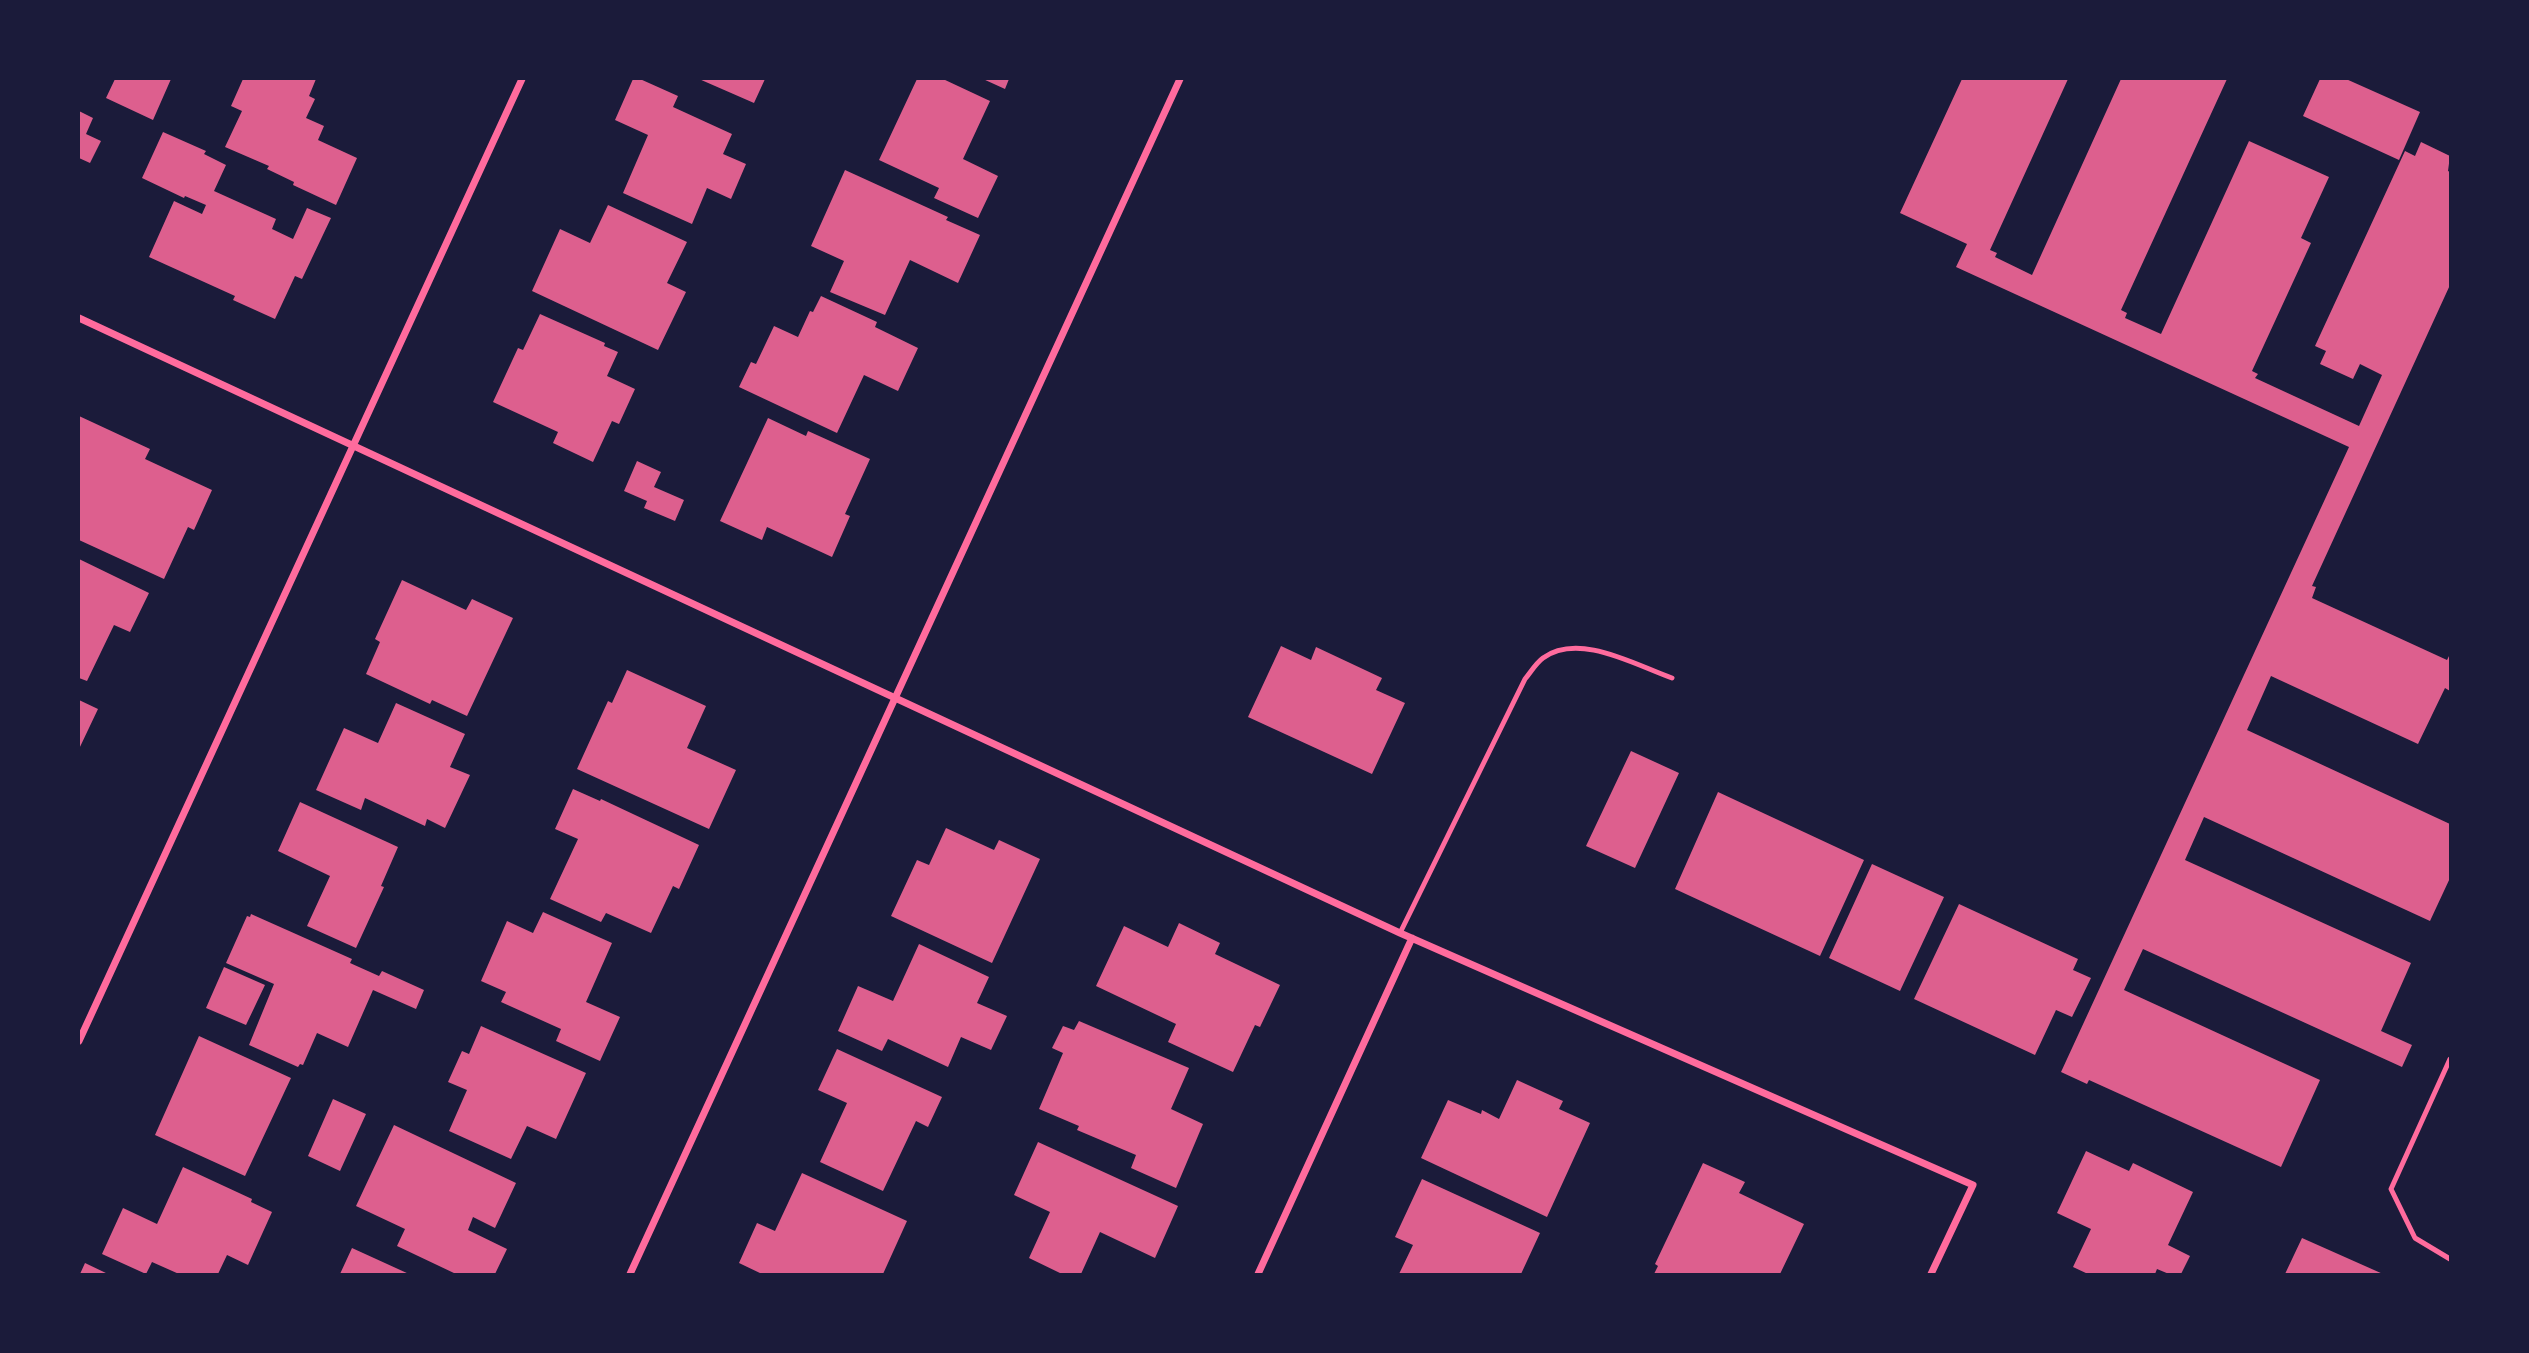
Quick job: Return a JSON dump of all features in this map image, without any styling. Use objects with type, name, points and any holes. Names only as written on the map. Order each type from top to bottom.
[{"type":"street","points":[[79,1041],[522,79]]},
{"type":"street","points":[[630,1274],[1180,79]]},
{"type":"street","points":[[79,318],[1400,933],[1973,1185],[1931,1274]]},
{"type":"street","points":[[1258,1274],[1412,938]]},
{"type":"lane","points":[[1400,933],[1525,679],[1542,659],[1565,649],[1590,648],[1672,678]]},
{"type":"lane","points":[[2450,1059],[2391,1189],[2415,1238],[2450,1259]]},
{"type":"building","points":[[115,79],[171,79],[153,120],[106,98]]},
{"type":"building","points":[[243,79],[316,79],[309,96],[315,99],[306,118],[324,126],[318,140],[357,158],[336,205],[293,185],[294,182],[267,169],[269,166],[225,147],[242,111],[231,106]]},
{"type":"building","points":[[633,79],[640,79],[678,96],[673,107],[732,134],[723,154],[746,164],[731,199],[707,188],[692,224],[623,193],[648,135],[615,120]]},
{"type":"building","points":[[699,79],[765,79],[754,103]]},
{"type":"building","points":[[917,79],[943,79],[990,101],[963,159],[998,176],[978,218],[934,198],[939,188],[879,160]]},
{"type":"building","points":[[983,79],[1009,79],[1005,89]]},
{"type":"building","points":[[1962,79],[2068,79],[1990,250],[1997,253],[1995,257],[2032,275],[2121,79],[2227,79],[2121,310],[2127,313],[2125,318],[2161,334],[2249,141],[2329,177],[2301,238],[2311,243],[2252,371],[2258,374],[2255,378],[2359,426],[2382,375],[2360,364],[2353,379],[2320,364],[2326,351],[2315,346],[2405,151],[2415,156],[2421,142],[2450,156],[2450,285],[2312,586],[2316,587],[2312,598],[2447,660],[2450,654],[2450,691],[2445,688],[2418,744],[2271,676],[2247,730],[2450,824],[2450,878],[2430,921],[2204,817],[2185,860],[2411,963],[2381,1031],[2412,1045],[2402,1067],[2143,949],[2124,990],[2320,1080],[2281,1167],[2089,1080],[2087,1084],[2061,1072],[2349,447],[1956,267],[1967,244],[1900,213]]},
{"type":"building","points":[[2320,79],[2346,79],[2420,112],[2399,160],[2303,116]]},
{"type":"building","points":[[79,111],[93,118],[86,134],[101,141],[90,163],[79,158]]},
{"type":"building","points":[[163,132],[206,151],[204,154],[226,165],[214,191],[276,219],[272,229],[293,239],[307,208],[331,218],[302,279],[295,276],[275,319],[233,300],[235,296],[149,257],[174,201],[202,214],[206,205],[185,196],[184,198],[142,178]]},
{"type":"building","points":[[845,170],[948,217],[946,220],[980,235],[958,283],[910,260],[885,315],[830,292],[844,261],[811,246]]},
{"type":"building","points":[[608,205],[687,242],[667,283],[686,292],[658,350],[532,291],[560,229],[590,243]]},
{"type":"building","points":[[821,296],[877,322],[875,327],[918,348],[898,391],[864,375],[837,433],[739,387],[751,362],[756,364],[774,326],[798,337],[810,311],[813,312]]},
{"type":"building","points":[[540,314],[605,343],[604,346],[618,352],[607,376],[635,389],[619,424],[612,421],[593,462],[553,443],[558,432],[493,402],[518,348],[523,350]]},
{"type":"building","points":[[79,416],[150,449],[145,459],[212,490],[194,530],[188,527],[164,579],[79,540]]},
{"type":"building","points":[[768,418],[806,436],[808,431],[870,459],[845,514],[850,516],[832,557],[767,527],[762,540],[720,521]]},
{"type":"building","points":[[637,461],[661,472],[654,487],[684,500],[675,521],[644,508],[647,501],[624,491]]},
{"type":"building","points":[[79,559],[149,593],[130,632],[114,625],[87,681],[79,678]]},
{"type":"building","points":[[402,580],[466,610],[472,599],[513,618],[467,716],[432,700],[430,704],[366,674],[380,642],[375,639]]},
{"type":"building","points":[[1281,646],[1311,660],[1316,647],[1382,678],[1376,690],[1405,703],[1372,774],[1248,717]]},
{"type":"building","points":[[627,670],[706,706],[687,748],[736,770],[709,829],[577,769],[608,701],[612,703]]},
{"type":"building","points":[[79,700],[98,709],[79,749]]},
{"type":"building","points":[[396,703],[465,734],[450,767],[470,775],[445,828],[427,819],[425,826],[365,798],[361,810],[316,790],[344,728],[378,743]]},
{"type":"building","points":[[1631,751],[1679,773],[1635,868],[1586,846]]},
{"type":"building","points":[[573,789],[600,801],[601,799],[699,845],[679,889],[673,886],[651,933],[606,913],[601,922],[550,899],[578,839],[555,829]]},
{"type":"building","points":[[1718,792],[1864,860],[1820,956],[1675,889]]},
{"type":"building","points":[[300,802],[398,847],[381,886],[384,887],[356,948],[307,926],[330,876],[278,851]]},
{"type":"building","points":[[946,828],[994,850],[999,840],[1040,859],[992,963],[891,916],[917,860],[929,865]]},
{"type":"building","points":[[1872,864],[1944,897],[1900,991],[1829,958]]},
{"type":"building","points":[[1959,904],[2078,959],[2073,970],[2091,978],[2072,1017],[2056,1010],[2035,1055],[1914,999]]},
{"type":"building","points":[[543,912],[612,943],[586,1002],[620,1017],[600,1061],[556,1041],[561,1029],[501,1002],[506,992],[481,981],[507,921],[533,933]]},
{"type":"building","points":[[251,914],[352,959],[350,963],[379,976],[382,971],[424,990],[416,1009],[373,990],[348,1047],[317,1033],[303,1065],[298,1067],[249,1045],[274,984],[226,963],[247,916],[250,917]]},
{"type":"building","points":[[1179,923],[1220,943],[1215,954],[1280,985],[1260,1027],[1255,1025],[1233,1072],[1168,1042],[1176,1024],[1096,986],[1124,926],[1168,947]]},
{"type":"building","points":[[919,944],[989,977],[977,1003],[1007,1016],[991,1050],[961,1037],[948,1067],[888,1039],[882,1051],[838,1031],[858,986],[893,1001]]},
{"type":"building","points":[[224,967],[265,985],[246,1025],[206,1008]]},
{"type":"building","points":[[1079,1021],[1189,1068],[1171,1109],[1203,1124],[1176,1188],[1131,1168],[1136,1155],[1077,1130],[1079,1126],[1039,1109],[1063,1053],[1052,1048],[1063,1026],[1074,1030]]},
{"type":"building","points":[[481,1026],[586,1073],[556,1139],[527,1126],[511,1159],[449,1131],[467,1090],[448,1082],[462,1051],[469,1054]]},
{"type":"building","points":[[199,1036],[291,1078],[245,1176],[155,1135]]},
{"type":"building","points":[[837,1049],[942,1097],[928,1127],[916,1121],[883,1191],[820,1162],[847,1103],[818,1090]]},
{"type":"building","points":[[1517,1080],[1563,1101],[1559,1109],[1590,1123],[1547,1217],[1421,1158],[1448,1100],[1481,1114],[1482,1110],[1499,1119]]},
{"type":"building","points":[[333,1099],[366,1114],[340,1171],[308,1156]]},
{"type":"building","points":[[394,1125],[516,1183],[495,1228],[473,1217],[468,1230],[507,1249],[495,1274],[456,1274],[397,1246],[405,1229],[356,1206]]},
{"type":"building","points":[[1038,1142],[1178,1206],[1155,1258],[1100,1232],[1081,1274],[1062,1274],[1029,1258],[1050,1212],[1014,1195]]},
{"type":"building","points":[[2086,1151],[2129,1171],[2133,1163],[2193,1192],[2168,1245],[2190,1256],[2181,1274],[2169,1274],[2157,1269],[2155,1274],[2088,1274],[2073,1267],[2091,1229],[2057,1213]]},
{"type":"building","points":[[1703,1163],[1745,1182],[1739,1193],[1804,1224],[1780,1274],[1654,1274],[1658,1266],[1655,1264]]},
{"type":"building","points":[[183,1167],[252,1199],[251,1202],[272,1212],[248,1265],[227,1255],[218,1274],[179,1274],[152,1262],[146,1274],[102,1254],[123,1208],[157,1224]]},
{"type":"building","points":[[802,1173],[907,1221],[883,1274],[762,1274],[739,1263],[757,1223],[775,1231]]},
{"type":"building","points":[[1422,1179],[1540,1233],[1521,1274],[1399,1274],[1413,1245],[1395,1237]]},
{"type":"building","points":[[2302,1238],[2383,1274],[2285,1274]]},
{"type":"building","points":[[352,1248],[409,1274],[340,1274]]},
{"type":"building","points":[[85,1263],[108,1274],[80,1274]]}]
